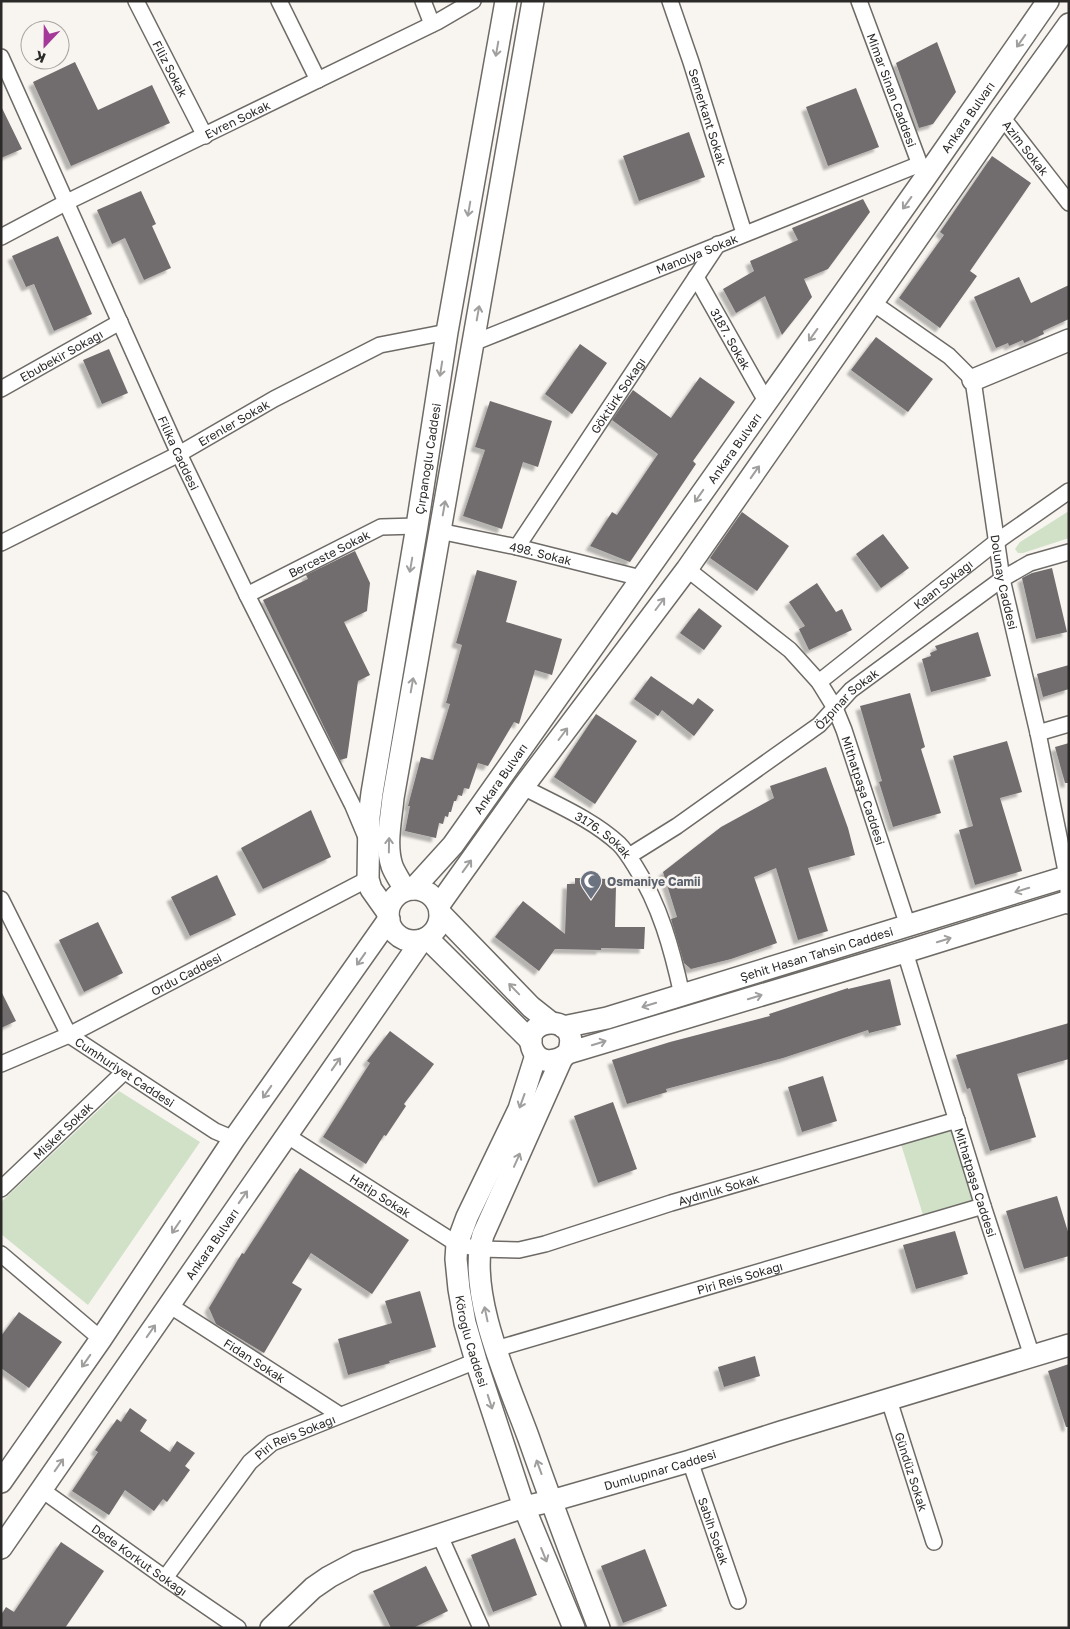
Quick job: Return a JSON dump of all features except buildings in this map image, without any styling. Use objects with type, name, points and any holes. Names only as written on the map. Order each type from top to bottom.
[{"type":"main road","name":"Çırpanoğlu Caddesi","points":[[388,916],[371,889],[368,879],[371,801],[447,332],[506,1]]},
{"type":"main road","name":"Çırpanoğlu Caddesi","points":[[409,889],[392,868],[388,845],[400,756],[533,1]]},
{"type":"main road","name":"Ankara Bulvarı","points":[[1,1482],[101,1339],[234,1140],[388,916],[393,899],[409,889],[453,844],[766,401],[923,171],[1048,1]]},
{"type":"main road","name":"Ankara Bulvarı","points":[[1,1548],[286,1135],[424,939],[431,935],[438,925],[440,909],[524,787],[687,568],[1069,24]]},
{"type":"main road","points":[[973,380],[1069,340]]},
{"type":"main road","name":"Şehit Hasan Tahsin Caddesi","points":[[1068,876],[607,1018],[543,1024],[533,1034],[534,1048],[542,1059],[556,1061],[565,1055],[1068,903]]},
{"type":"main road","points":[[409,889],[428,893],[434,898],[440,909],[531,1007],[568,1032],[571,1039],[565,1055]]},
{"type":"main road","points":[[388,916],[393,931],[403,939],[416,941],[424,939],[534,1048]]},
{"type":"main road","name":"Köroğlu Caddesi","points":[[534,1048],[519,1109],[467,1217],[457,1244],[456,1259],[465,1323],[476,1361],[524,1507],[574,1628]]},
{"type":"main road","name":"Köroğlu Caddesi","points":[[565,1055],[479,1248],[482,1292],[487,1319],[496,1349],[599,1628]]},
{"type":"main road","name":"Dumlupınar Caddesi","points":[[271,1628],[312,1588],[328,1577],[357,1562],[524,1507],[690,1461],[1069,1345]]},
{"type":"street","name":"Filiz Sokak","points":[[136,1],[205,136]]},
{"type":"street","points":[[279,1],[318,80]]},
{"type":"street","points":[[422,1],[432,24]]},
{"type":"street","name":"Evren Sokak","points":[[1,238],[67,202],[432,24],[473,1]]},
{"type":"street","name":"Semerkant Sokak","points":[[670,1],[744,233]]},
{"type":"street","name":"Mimar Sinan Caddesi","points":[[859,1],[923,171]]},
{"type":"street","name":"Filika Caddesi","points":[[1,57],[179,454],[246,595],[353,806],[368,842]]},
{"type":"street","name":"Azim Sokak","points":[[1002,117],[1069,203]]},
{"type":"street","name":"Manolya Sokak","points":[[473,343],[744,233],[923,171]]},
{"type":"street","name":"Göktürk Sokağı","points":[[518,547],[718,244]]},
{"type":"street","name":"3187. Sokak","points":[[696,277],[766,401]]},
{"type":"street","points":[[873,303],[949,356],[973,380]]},
{"type":"street","name":"Ebubekir Sokağı","points":[[1,389],[120,322]]},
{"type":"street","name":"Erenler Sokak","points":[[1,544],[179,454],[274,399],[380,345],[447,332]]},
{"type":"street","name":"Dolunay Caddesi","points":[[973,380],[1002,579],[1038,733],[1068,876],[1068,903]]},
{"type":"street","name":"Kaan Sokağı","points":[[819,682],[996,542],[1069,491]]},
{"type":"street","name":"Berceste Sokak","points":[[246,595],[381,528],[417,526]]},
{"type":"street","name":"498. Sokak","points":[[439,531],[518,547],[641,578]]},
{"type":"street","name":"Özpınar Sokak","points":[[629,856],[677,826],[819,725],[851,690],[1002,579],[1030,563],[1069,552]]},
{"type":"street","name":"Mithatpaşa Caddesi","points":[[687,568],[790,650],[819,682],[835,708],[844,730],[908,926]]},
{"type":"street","points":[[1038,733],[1069,724]]},
{"type":"street","name":"3176. Sokak","points":[[524,787],[600,830],[619,844],[629,856],[657,908],[673,954],[682,995]]},
{"type":"street","name":"Ordu Caddesi","points":[[1,1064],[69,1035],[368,879]]},
{"type":"street","name":"Cumhuriyet Caddesi","points":[[1,899],[69,1035],[215,1131],[234,1140]]},
{"type":"street","name":"Mithatpaşa Caddesi","points":[[905,952],[983,1206],[1032,1356]]},
{"type":"street","name":"Misket Sokak","points":[[1,1189],[124,1072]]},
{"type":"street","name":"Aydınlık Sokak","points":[[479,1248],[519,1250],[545,1244],[670,1203],[957,1120]]},
{"type":"street","name":"Hatip Sokak","points":[[286,1135],[457,1244],[479,1248]]},
{"type":"street","name":"Piri Reis Sokağı","points":[[496,1349],[983,1206]]},
{"type":"street","points":[[1,1254],[101,1339]]},
{"type":"street","name":"Fidan Sokak","points":[[169,1305],[340,1415]]},
{"type":"street","name":"Piri Reis Sokağı","points":[[165,1578],[250,1462],[272,1443],[476,1361]]},
{"type":"street","name":"Gündüz Sokak","points":[[889,1400],[934,1542]]},
{"type":"street","name":"Sabih Sokak","points":[[690,1461],[738,1600]]},
{"type":"street","name":"Dede Korkut Sokağı","points":[[42,1490],[238,1628]]},
{"type":"street","points":[[440,1536],[481,1628]]},
{"type":"green space","points":[[1069,511],[1069,538],[1018,553],[1015,549],[1020,542]]},
{"type":"green space","points":[[119,1091],[200,1142],[88,1305],[1,1234],[1,1202]]},
{"type":"green space","points":[[952,1126],[975,1200],[923,1215],[900,1141]]},
{"type":"place","name":"Osmaniye Camii","points":[[591,900]]}]
